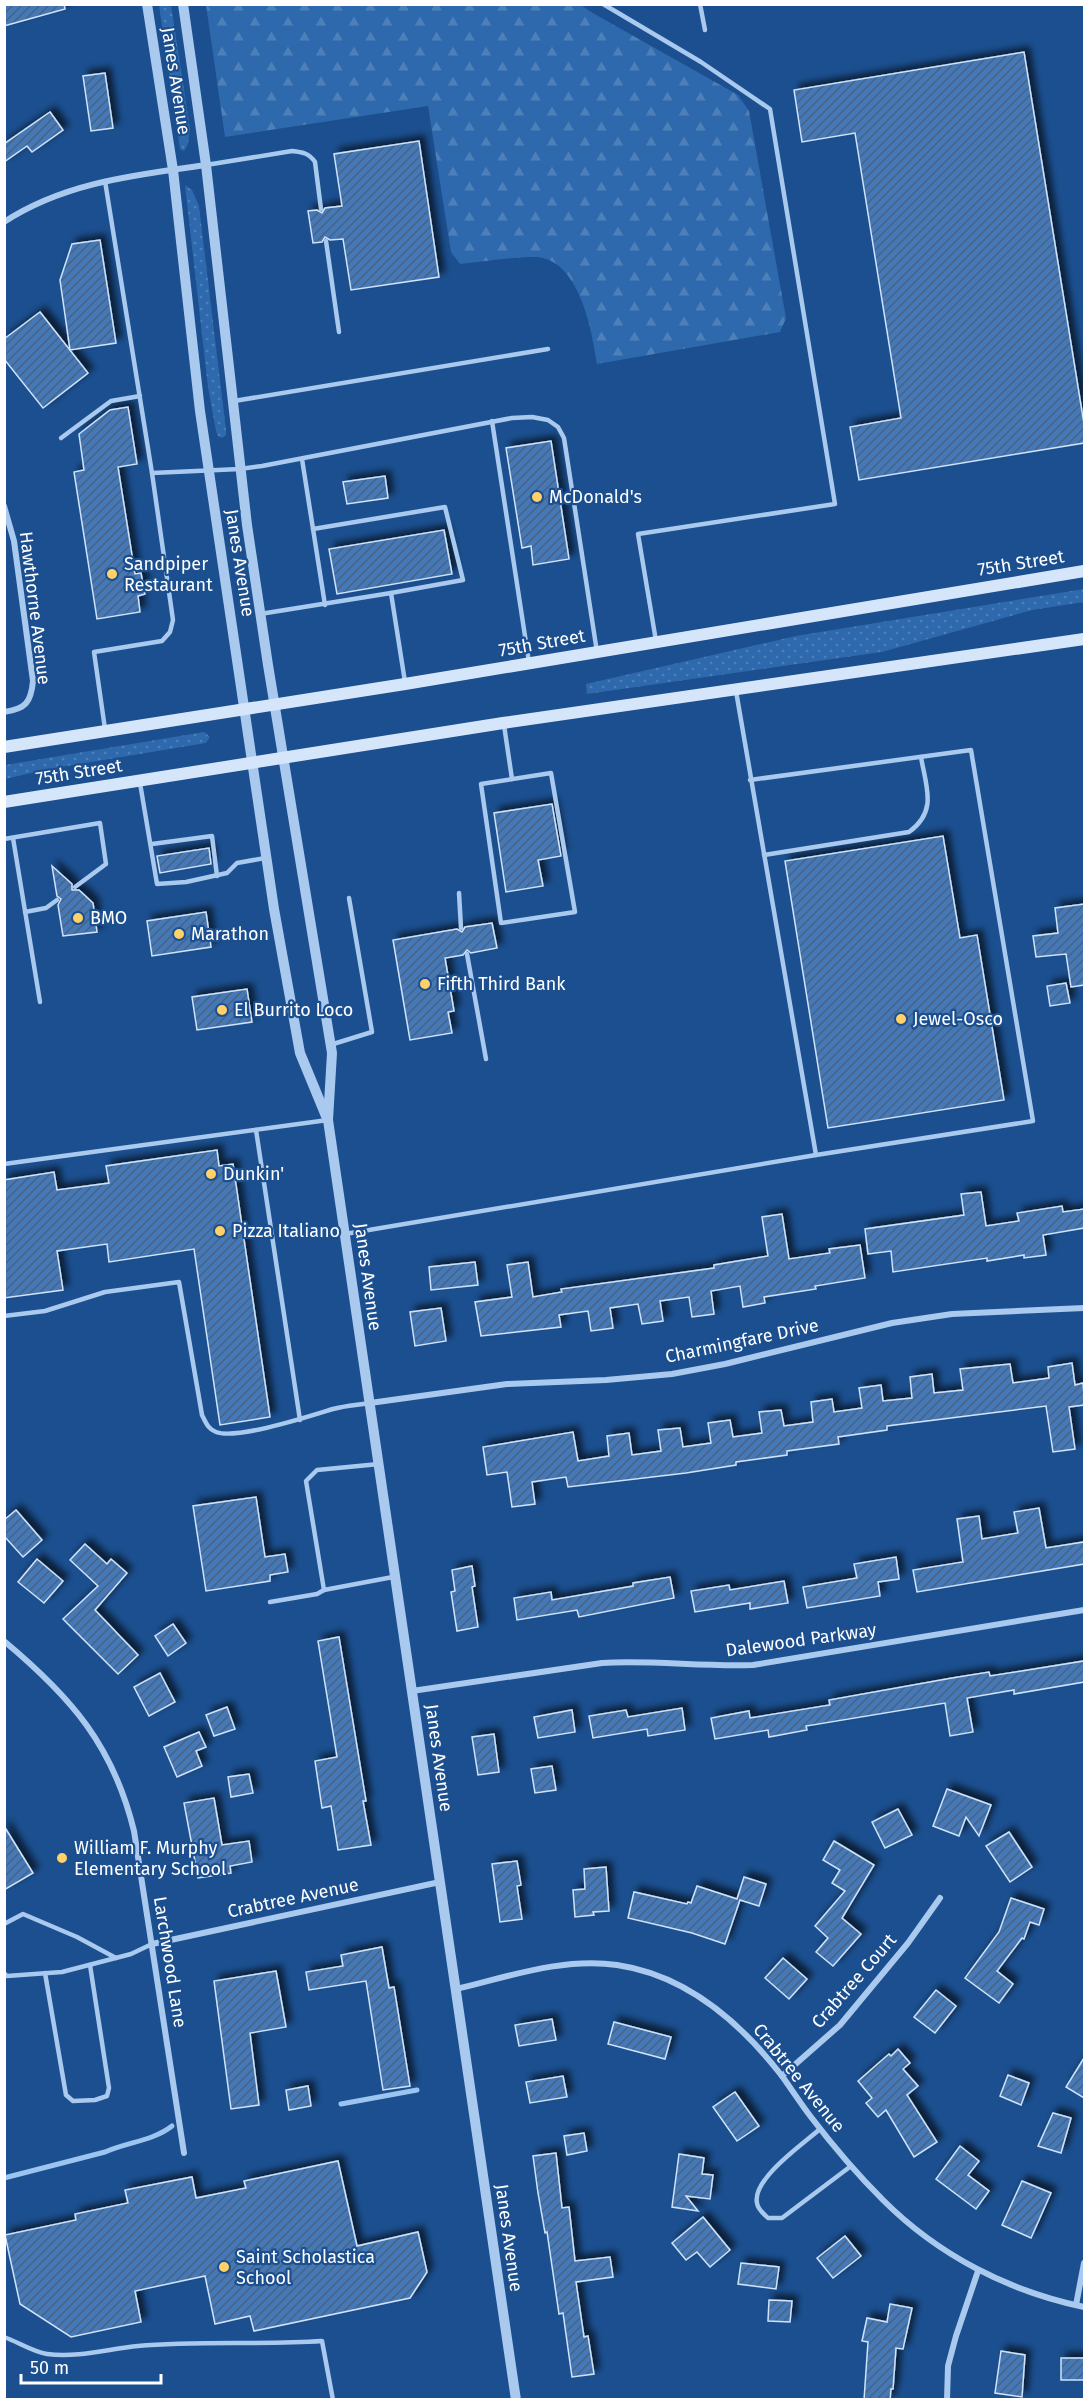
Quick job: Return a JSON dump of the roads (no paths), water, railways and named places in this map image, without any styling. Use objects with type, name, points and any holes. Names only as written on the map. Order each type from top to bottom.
[{"type":"main road","name":"75th Street","points":[[4,747],[405,684],[1084,571]]},
{"type":"main road","name":"75th Street","points":[[4,802],[503,723],[1084,639]]},
{"type":"street","name":"Janes Avenue","points":[[147,4],[172,170],[209,469],[266,857],[300,1053],[328,1120]]},
{"type":"street","name":"Janes Avenue","points":[[183,4],[206,165],[240,469],[260,614],[332,1053],[328,1120],[516,2400]]},
{"type":"street","points":[[4,222],[77,188],[105,181],[206,165]]},
{"type":"street","name":"Hawthorne Avenue","points":[[4,506],[14,541],[33,681],[31,698],[19,710],[4,712]]},
{"type":"street","name":"Charmingfare Drive","points":[[370,1403],[507,1384],[606,1380],[672,1374],[725,1364],[873,1327],[952,1314],[1084,1308]]},
{"type":"street","name":"Dalewood Parkway","points":[[412,1691],[602,1663],[753,1665],[1084,1610]]},
{"type":"street","name":"Larchwood Lane","points":[[4,1641],[76,1709],[93,1732],[121,1785],[134,1831],[184,2153]]},
{"type":"street","name":"Crabtree Avenue","points":[[152,1944],[440,1882]]},
{"type":"street","name":"Crabtree Court","points":[[782,2076],[840,2025],[908,1943],[940,1898]]},
{"type":"street","name":"Crabtree Avenue","points":[[456,1989],[547,1967],[594,1964],[615,1965],[642,1971],[670,1981],[714,2005],[747,2035],[782,2076],[820,2129],[851,2166],[884,2201],[919,2232],[978,2271],[1023,2290],[1084,2307]]},
{"type":"street","points":[[1076,2305],[1084,2263]]},
{"type":"street","points":[[947,2400],[948,2366],[978,2271]]},
{"type":"lane","points":[[603,4],[701,62],[770,109],[835,504],[638,534],[656,641]]},
{"type":"lane","points":[[700,4],[705,30]]},
{"type":"lane","points":[[206,165],[292,151],[303,152],[311,156],[315,162],[321,209]]},
{"type":"lane","points":[[105,181],[152,473],[172,620],[170,632],[162,641],[94,652],[106,731]]},
{"type":"lane","points":[[326,241],[339,332]]},
{"type":"lane","points":[[234,401],[548,349]]},
{"type":"lane","points":[[61,438],[111,401],[140,396]]},
{"type":"lane","points":[[152,473],[240,469],[492,421],[532,417],[548,420],[558,427],[564,438],[597,652]]},
{"type":"lane","points":[[492,421],[529,663]]},
{"type":"lane","points":[[302,459],[325,605]]},
{"type":"lane","points":[[260,614],[325,605],[463,579],[445,507],[313,529]]},
{"type":"lane","points":[[391,593],[405,684]]},
{"type":"lane","points":[[736,690],[816,1155]]},
{"type":"lane","points":[[503,723],[512,778]]},
{"type":"lane","points":[[345,1234],[1033,1121],[971,750],[750,780]]},
{"type":"lane","points":[[764,855],[909,832],[921,824],[928,804],[921,757]]},
{"type":"lane","points":[[551,773],[575,912],[501,923],[481,784],[512,778],[551,773]]},
{"type":"lane","points":[[140,780],[157,884],[186,882],[217,876],[227,873],[237,863],[266,857]]},
{"type":"lane","points":[[4,839],[100,824],[106,864],[75,887]]},
{"type":"lane","points":[[152,843],[212,836],[217,876]]},
{"type":"lane","points":[[13,838],[40,1002]]},
{"type":"lane","points":[[459,893],[461,928]]},
{"type":"lane","points":[[330,1045],[372,1032],[349,898]]},
{"type":"lane","points":[[25,912],[46,908],[57,900]]},
{"type":"lane","points":[[467,954],[486,1059]]},
{"type":"lane","points":[[4,1164],[328,1120]]},
{"type":"lane","points":[[256,1130],[300,1419]]},
{"type":"lane","points":[[4,1316],[45,1311],[105,1292],[179,1282],[202,1415],[207,1426],[214,1432],[223,1434],[264,1428],[335,1409],[370,1403]]},
{"type":"lane","points":[[324,1590],[306,1481],[317,1470],[379,1464]]},
{"type":"lane","points":[[270,1602],[395,1576]]},
{"type":"lane","points":[[4,1924],[23,1914],[77,1937],[116,1958]]},
{"type":"lane","points":[[4,1973],[7,1976],[62,1972],[116,1958],[152,1944]]},
{"type":"lane","points":[[45,1973],[66,2095],[73,2101],[95,2100],[107,2096],[109,2088],[90,1965]]},
{"type":"lane","points":[[820,2129],[761,2182],[756,2202],[758,2208],[768,2218],[782,2218],[851,2166]]},
{"type":"lane","points":[[4,2337],[45,2354],[83,2355],[137,2346],[322,2341],[333,2400]]},
{"type":"waterway","points":[[341,2104],[417,2090]]},
{"type":"waterway","points":[[4,2178],[105,2152],[157,2135],[172,2126]]},
{"type":"place","name":"McDonald's","points":[[537,497]]},
{"type":"place","name":"Sandpiper Restaurant","points":[[112,574]]},
{"type":"place","name":"BMO","points":[[78,918]]},
{"type":"place","name":"Marathon","points":[[179,934]]},
{"type":"place","name":"Fifth Third Bank","points":[[425,984]]},
{"type":"place","name":"El Burrito Loco","points":[[222,1010]]},
{"type":"place","name":"Jewel-Osco","points":[[901,1019]]},
{"type":"place","name":"Dunkin'","points":[[211,1174]]},
{"type":"place","name":"Pizza Italiano","points":[[220,1231]]},
{"type":"place","name":"William F. Murphy Elementary School","points":[[62,1858]]},
{"type":"place","name":"Saint Scholastica School","points":[[224,2267]]}]
